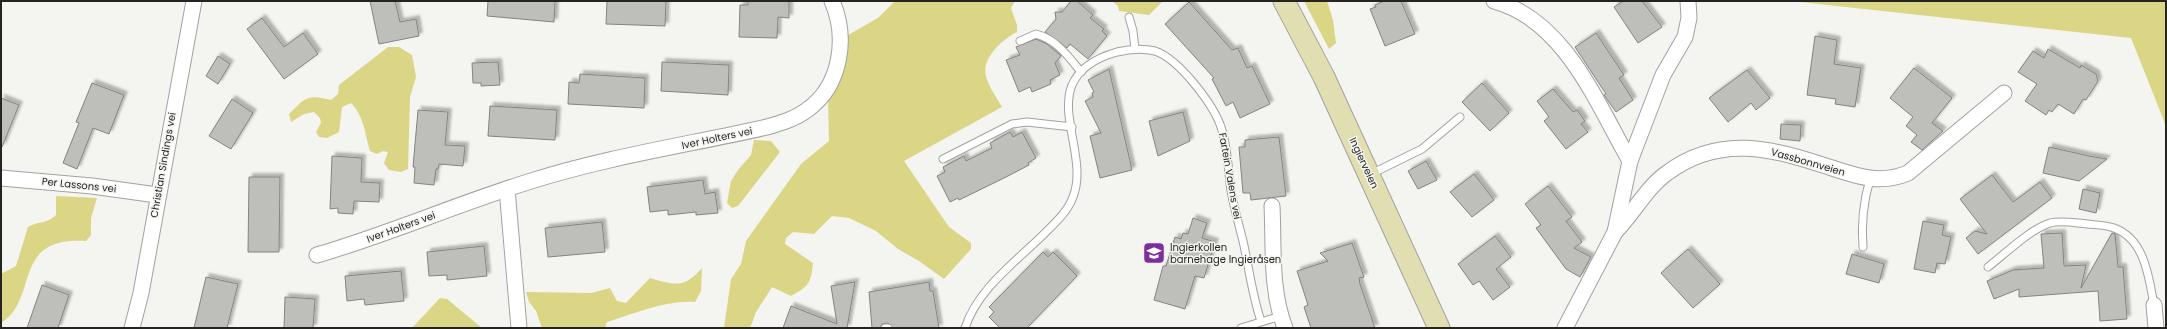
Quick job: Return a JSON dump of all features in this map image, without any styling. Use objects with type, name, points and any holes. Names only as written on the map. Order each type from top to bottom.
[{"type":"main road","name":"Ingierveien","points":[[1284,1],[1324,77],[1439,328]]},
{"type":"street","name":"Christian Sindings vei","points":[[132,328],[141,293],[157,195],[194,1]]},
{"type":"street","name":"Iver Holters vei","points":[[317,255],[380,236],[507,190],[595,163],[767,127],[797,116],[819,100],[831,81],[839,60],[841,48],[840,24],[832,1]]},
{"type":"street","points":[[1494,1],[1508,5],[1529,18],[1556,41],[1586,80],[1630,161]]},
{"type":"street","name":"Vassbonnveien","points":[[1615,232],[1630,161],[1663,75],[1685,37],[1689,18],[1688,1]]},
{"type":"street","name":"Vassbonnveien","points":[[1565,328],[1615,232],[1666,174],[1692,157],[1713,150],[1738,147],[1776,151],[1870,179],[1894,179],[1908,173],[2004,93]]},
{"type":"street","name":"Per Lassons vei","points":[[1,178],[92,186],[157,195]]},
{"type":"street","points":[[507,190],[519,328]]},
{"type":"street","points":[[1272,206],[1274,277],[1283,322]]},
{"type":"street","points":[[2154,305],[2156,328]]},
{"type":"lane","points":[[1129,17],[1135,49]]},
{"type":"lane","points":[[1020,41],[1036,34],[1048,38],[1064,51],[1081,72]]},
{"type":"lane","name":"Fartein Valens vei","points":[[965,328],[972,310],[985,292],[1050,228],[1070,204],[1077,179],[1070,94],[1072,86],[1081,72],[1092,63],[1109,55],[1135,49],[1151,50],[1166,57],[1198,90],[1215,113],[1225,140],[1235,211],[1253,297],[1261,321]]},
{"type":"lane","points":[[1369,175],[1422,149],[1460,117]]},
{"type":"lane","points":[[943,159],[1012,124],[1027,122],[1072,126]]},
{"type":"lane","points":[[1863,247],[1861,225],[1864,200],[1870,179]]},
{"type":"lane","points":[[1988,267],[2037,229],[2051,223],[2060,222],[2109,226],[2123,232],[2135,243],[2143,258],[2154,305]]},
{"type":"lane","points":[[1241,328],[1261,321],[1283,322]]},
{"type":"shaded area","points":[[895,1],[1015,1],[1011,8],[1017,25],[1017,32],[1011,35],[994,50],[985,69],[989,84],[1002,107],[904,161],[949,227],[971,243],[971,249],[944,279],[919,261],[898,249],[876,231],[849,218],[832,216],[814,234],[793,232],[786,238],[785,244],[813,263],[810,280],[808,283],[791,296],[772,287],[756,312],[750,328],[724,328],[731,279],[741,264],[746,241],[801,164],[829,141],[828,98],[846,54],[848,35],[878,18]]},
{"type":"shaded area","points":[[1112,1],[1163,1],[1149,15],[1119,11],[1118,6]]},
{"type":"shaded area","points":[[1304,1],[1327,1],[1333,20],[1336,43],[1329,49]]},
{"type":"shaded area","points":[[1791,1],[2166,1],[2166,126],[2131,38]]},
{"type":"shaded area","points":[[388,47],[399,47],[412,55],[416,77],[410,97],[408,169],[401,172],[389,170],[384,163],[388,152],[383,151],[377,154],[370,151],[361,119],[351,103],[342,107],[339,132],[327,138],[319,137],[316,132],[321,123],[320,118],[314,112],[304,114],[291,122],[289,114],[307,98],[317,97],[331,100],[338,94],[339,85]]},
{"type":"shaded area","points":[[754,140],[771,141],[780,152],[738,206],[732,208],[727,203],[731,181],[751,155]]},
{"type":"shaded area","points":[[56,196],[97,198],[91,218],[91,235],[86,241],[62,242],[46,248],[36,258],[20,299],[13,312],[1,323],[1,274],[16,266],[28,227],[49,220],[56,215]]},
{"type":"shaded area","points":[[702,268],[701,291],[695,302],[673,303],[651,308],[607,322],[605,328],[542,328],[536,311],[529,302],[526,292],[591,293],[610,288],[617,301],[626,303],[650,278],[679,284],[696,275]]},
{"type":"shaded area","points":[[440,298],[447,299],[482,328],[412,328]]},
{"type":"building","points":[[370,1],[395,1],[400,22],[416,19],[419,36],[379,44]]},
{"type":"building","points":[[488,1],[555,1],[554,22],[487,16]]},
{"type":"building","points":[[607,1],[666,1],[665,26],[606,24]]},
{"type":"building","points":[[748,1],[789,1],[789,18],[778,17],[777,38],[739,37],[740,5],[748,5]]},
{"type":"building","points":[[1071,1],[1077,1],[1093,15],[1090,18],[1104,29],[1102,31],[1107,36],[1088,59],[1070,44],[1067,48],[1045,32],[1056,19],[1055,12],[1062,12]]},
{"type":"building","points":[[1384,1],[1401,1],[1415,34],[1385,46],[1370,9],[1376,7],[1375,5]]},
{"type":"building","points":[[1623,1],[1642,1],[1662,27],[1638,43],[1614,7]]},
{"type":"building","points":[[1189,2],[1232,50],[1238,48],[1247,68],[1252,66],[1270,104],[1240,118],[1233,102],[1226,106],[1212,79],[1214,78],[1165,24]]},
{"type":"building","points":[[262,18],[284,47],[303,33],[318,54],[284,79],[247,29]]},
{"type":"building","points":[[1596,33],[1624,75],[1619,78],[1633,100],[1616,112],[1575,47]]},
{"type":"building","points":[[1815,36],[1837,40],[1834,64],[1861,68],[1855,107],[1835,104],[1836,99],[1807,95]]},
{"type":"building","points":[[1036,39],[1047,44],[1061,56],[1055,63],[1060,75],[1050,80],[1051,84],[1032,92],[1030,87],[1019,92],[1006,60],[1020,55],[1016,47]]},
{"type":"building","points":[[2048,49],[2080,68],[2081,65],[2096,74],[2098,81],[2086,100],[2083,99],[2074,114],[2058,104],[2052,112],[2049,110],[2046,115],[2025,101],[2037,84],[2018,72],[2033,51],[2044,58]]},
{"type":"building","points":[[218,56],[230,64],[218,84],[206,76]]},
{"type":"building","points":[[498,62],[500,85],[481,86],[481,83],[473,83],[472,63]]},
{"type":"building","points":[[662,62],[729,65],[728,95],[661,91]]},
{"type":"building","points":[[1914,68],[1952,98],[1932,123],[1943,131],[1922,150],[1911,142],[1917,135],[1906,126],[1913,117],[1890,98]]},
{"type":"building","points":[[1109,69],[1132,170],[1100,178],[1090,136],[1101,133],[1085,101],[1093,97],[1092,93],[1094,92],[1088,80]]},
{"type":"building","points":[[1747,70],[1770,98],[1756,110],[1751,103],[1728,122],[1709,98]]},
{"type":"building","points":[[580,74],[645,78],[644,108],[568,104],[569,82],[579,83]]},
{"type":"building","points":[[92,83],[124,95],[109,134],[93,128],[77,169],[63,163],[79,123],[76,122]]},
{"type":"building","points":[[1482,83],[1509,113],[1490,131],[1462,102]]},
{"type":"building","points":[[1553,89],[1573,112],[1577,110],[1585,121],[1581,124],[1588,132],[1566,149],[1544,121],[1549,117],[1537,101]]},
{"type":"building","points":[[1,98],[19,105],[2,147],[1,147]]},
{"type":"building","points":[[232,99],[253,113],[231,149],[209,136]]},
{"type":"building","points":[[490,106],[557,110],[555,140],[488,136]]},
{"type":"building","points":[[418,110],[448,112],[445,145],[465,146],[463,166],[439,164],[438,169],[436,169],[434,185],[414,183],[415,167],[413,167]]},
{"type":"building","points":[[1183,112],[1190,141],[1158,156],[1149,121]]},
{"type":"building","points":[[1781,124],[1801,125],[1800,141],[1780,139]]},
{"type":"building","points":[[1010,132],[1013,137],[1022,132],[1036,158],[1028,163],[1029,165],[1006,177],[959,200],[958,198],[950,202],[937,176],[945,172],[943,167],[964,156],[966,161],[992,148],[990,143]]},
{"type":"building","points":[[1279,137],[1286,196],[1251,200],[1250,193],[1243,193],[1239,147],[1245,147],[1245,140]]},
{"type":"building","points":[[2049,147],[2107,159],[2079,181],[2043,173]]},
{"type":"building","points":[[332,156],[362,158],[361,182],[380,183],[379,202],[354,201],[353,214],[338,213],[338,208],[330,209]]},
{"type":"building","points":[[1426,161],[1437,180],[1418,189],[1408,171]]},
{"type":"building","points":[[1474,174],[1494,200],[1472,217],[1450,192]]},
{"type":"building","points":[[1992,175],[2013,202],[2040,182],[2052,198],[1978,254],[1966,238],[1975,231],[1987,234],[1960,199]]},
{"type":"building","points":[[249,177],[280,177],[279,252],[248,252]]},
{"type":"building","points":[[703,180],[705,194],[715,192],[718,213],[696,215],[696,212],[668,215],[668,210],[650,212],[647,187]]},
{"type":"building","points":[[1548,186],[1572,217],[1566,221],[1582,242],[1574,248],[1591,257],[1580,277],[1566,269],[1536,228],[1541,225],[1525,204]]},
{"type":"building","points":[[2083,189],[2100,193],[2096,213],[2079,209]]},
{"type":"building","points":[[1193,218],[1207,223],[1202,238],[1215,242],[1204,278],[1195,276],[1185,309],[1154,300],[1163,266],[1166,266],[1175,237],[1181,239],[1183,233],[1188,234]]},
{"type":"building","points":[[1923,221],[1944,225],[1942,235],[1951,237],[1945,264],[1937,263],[1935,273],[1914,269]]},
{"type":"building","points":[[602,222],[605,252],[548,257],[545,228]]},
{"type":"building","points":[[2062,233],[2064,266],[2086,265],[2081,288],[2112,233],[2115,234],[2118,267],[2123,267],[2127,319],[2100,321],[2098,291],[2019,297],[2019,289],[1994,299],[1987,281],[2013,270],[2044,268],[2041,234]]},
{"type":"building","points":[[1495,236],[1511,257],[1496,269],[1510,287],[1493,300],[1479,281],[1473,285],[1458,264]]},
{"type":"building","points":[[1352,243],[1364,277],[1359,278],[1360,284],[1375,328],[1311,328],[1304,307],[1308,305],[1297,271],[1328,261],[1320,253]]},
{"type":"building","points":[[484,246],[487,276],[447,280],[447,275],[429,276],[427,252]]},
{"type":"building","points":[[1688,249],[1720,284],[1693,308],[1661,273]]},
{"type":"building","points":[[1043,252],[1048,257],[1053,252],[1077,276],[1027,328],[1000,328],[989,317],[994,312],[989,307]]},
{"type":"building","points":[[1852,254],[1884,264],[1879,283],[1846,274]]},
{"type":"building","points":[[401,271],[404,301],[365,305],[364,299],[347,301],[345,276]]},
{"type":"building","points":[[206,277],[238,284],[227,328],[194,328]]},
{"type":"building","points":[[855,282],[847,328],[783,328],[791,306],[837,324],[831,286]]},
{"type":"building","points":[[929,282],[930,291],[933,291],[939,328],[893,328],[888,323],[882,324],[880,328],[872,328],[869,292]]},
{"type":"building","points":[[42,285],[69,295],[58,328],[27,328]]},
{"type":"building","points":[[285,297],[315,299],[313,328],[284,328]]},
{"type":"place","name":"Ingierkollen barnehage Ingieråsen","points":[[1154,253]]}]
